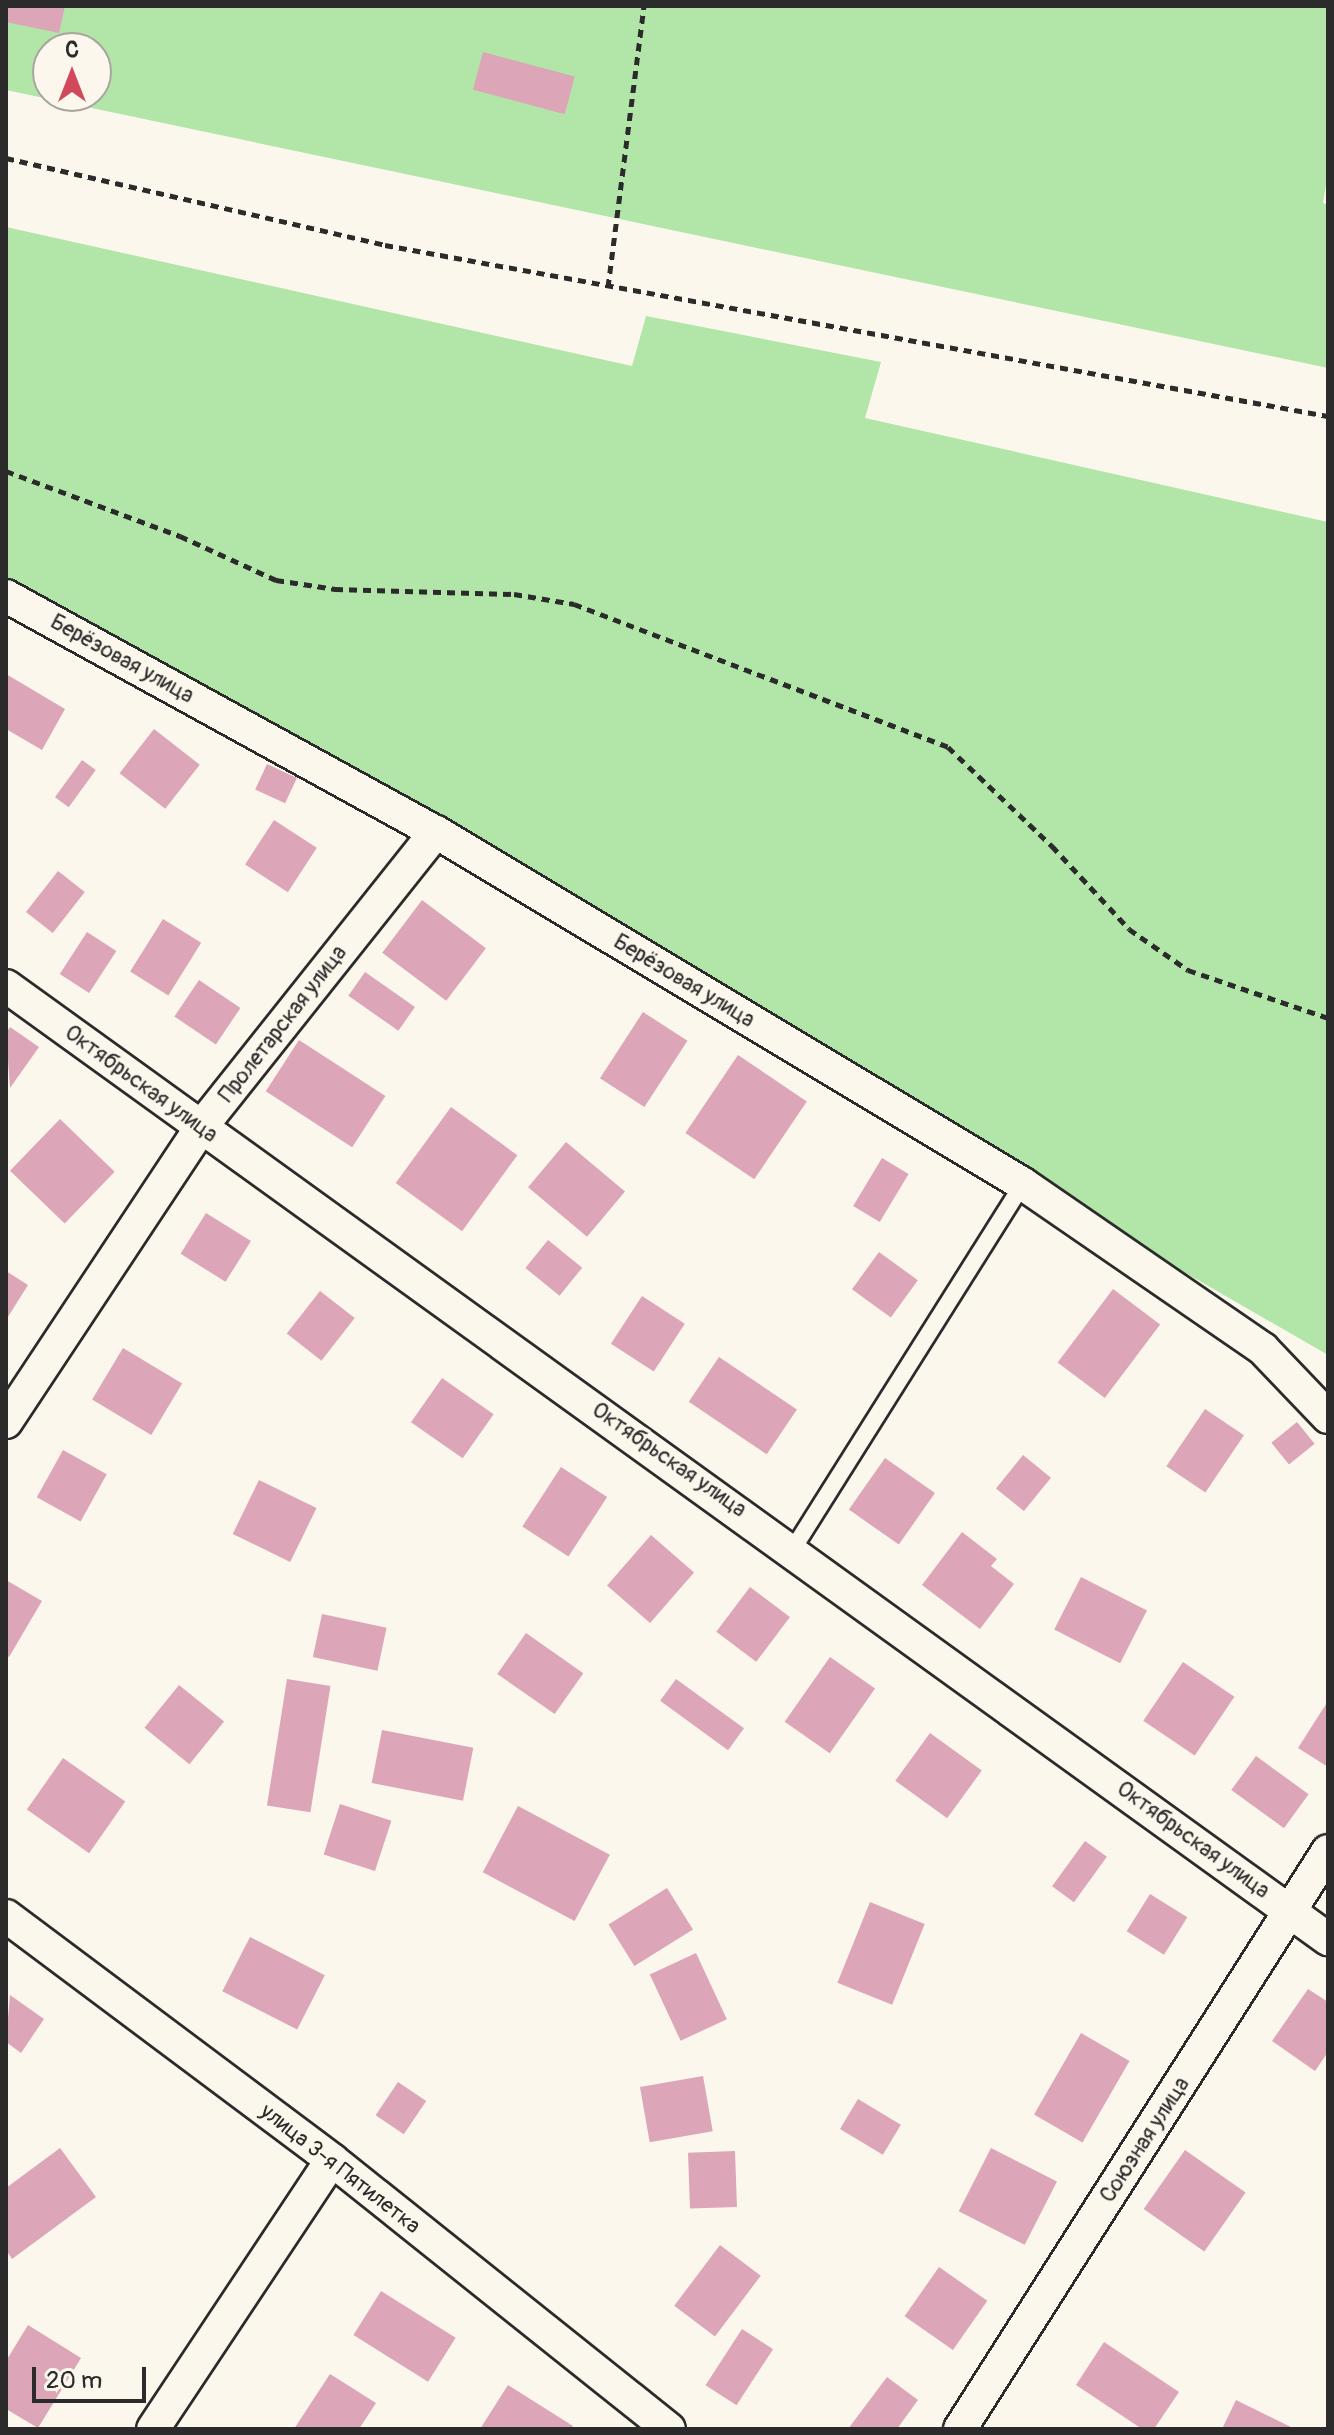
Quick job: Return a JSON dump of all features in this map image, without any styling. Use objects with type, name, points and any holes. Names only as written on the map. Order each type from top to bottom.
[{"type":"street","name":"Берёзовая улица","points":[[6,596],[436,832],[1023,1184],[1263,1349],[1328,1417]]},
{"type":"street","name":"Пролетарская улица","points":[[6,1422],[201,1127],[436,832]]},
{"type":"street","name":"Октябрьская улица","points":[[6,986],[793,1549],[1328,1939]]},
{"type":"street","name":"Союзная улица","points":[[960,2429],[1328,1851]]},
{"type":"street","name":"улица 3-я Пятилетка","points":[[6,1916],[332,2160],[669,2429]]},
{"type":"street","points":[[153,2429],[332,2160]]},
{"type":"lane","points":[[793,1549],[1023,1184]]},
{"type":"path","points":[[608,287],[644,6]]},
{"type":"path","points":[[6,158],[385,245],[1328,416]]},
{"type":"path","points":[[6,471],[180,536],[276,580],[335,589],[514,594],[574,604],[948,747],[1052,846],[1129,929],[1188,970],[1328,1018]]},
{"type":"green space","points":[[6,6],[1328,6],[1328,172],[1323,203],[1328,205],[1328,368],[111,112],[112,32],[32,32],[32,95],[6,90]]},
{"type":"green space","points":[[6,227],[632,366],[646,316],[881,362],[865,418],[1328,522],[1328,1355],[6,594]]},
{"type":"building","points":[[6,6],[65,6],[59,32],[6,22]]},
{"type":"building","points":[[483,52],[575,77],[565,114],[473,90]]},
{"type":"building","points":[[6,674],[65,709],[42,750],[6,729]]},
{"type":"building","points":[[154,729],[200,765],[165,809],[120,773]]},
{"type":"building","points":[[82,760],[96,770],[69,807],[55,797]]},
{"type":"building","points":[[267,764],[297,778],[285,803],[255,789]]},
{"type":"building","points":[[274,820],[317,848],[288,892],[245,864]]},
{"type":"building","points":[[58,871],[85,892],[53,933],[26,912]]},
{"type":"building","points":[[422,900],[486,948],[446,1001],[382,953]]},
{"type":"building","points":[[163,919],[201,943],[168,995],[130,972]]},
{"type":"building","points":[[87,932],[116,951],[89,993],[60,974]]},
{"type":"building","points":[[365,972],[415,1007],[398,1031],[348,996]]},
{"type":"building","points":[[199,980],[240,1008],[216,1044],[174,1016]]},
{"type":"building","points":[[643,1012],[687,1041],[644,1107],[600,1078]]},
{"type":"building","points":[[10,1027],[39,1047],[10,1088],[6,1033]]},
{"type":"building","points":[[299,1040],[385,1096],[352,1147],[266,1091]]},
{"type":"building","points":[[738,1055],[807,1101],[754,1179],[685,1133]]},
{"type":"building","points":[[451,1107],[517,1155],[462,1231],[396,1183]]},
{"type":"building","points":[[60,1119],[115,1172],[65,1224],[10,1171]]},
{"type":"building","points":[[566,1142],[625,1191],[587,1237],[528,1187]]},
{"type":"building","points":[[882,1158],[909,1174],[880,1222],[853,1206]]},
{"type":"building","points":[[206,1213],[251,1241],[226,1282],[181,1254]]},
{"type":"building","points":[[548,1240],[582,1268],[560,1296],[525,1268]]},
{"type":"building","points":[[879,1252],[918,1280],[891,1317],[852,1289]]},
{"type":"building","points":[[6,1271],[28,1285],[6,1320]]},
{"type":"building","points":[[1113,1289],[1160,1325],[1105,1398],[1058,1362]]},
{"type":"building","points":[[320,1291],[355,1318],[321,1361],[287,1334]]},
{"type":"building","points":[[642,1296],[685,1324],[654,1372],[611,1344]]},
{"type":"building","points":[[123,1348],[182,1384],[151,1435],[92,1399]]},
{"type":"building","points":[[719,1357],[797,1410],[767,1454],[689,1402]]},
{"type":"building","points":[[442,1378],[494,1414],[463,1458],[411,1422]]},
{"type":"building","points":[[1205,1409],[1244,1435],[1205,1492],[1166,1466]]},
{"type":"building","points":[[1297,1422],[1315,1444],[1289,1465],[1271,1443]]},
{"type":"building","points":[[63,1450],[107,1474],[81,1521],[37,1497]]},
{"type":"building","points":[[1023,1455],[1051,1478],[1024,1511],[996,1488]]},
{"type":"building","points":[[885,1458],[935,1493],[899,1545],[849,1510]]},
{"type":"building","points":[[561,1467],[607,1497],[568,1557],[522,1527]]},
{"type":"building","points":[[259,1480],[317,1508],[290,1562],[233,1534]]},
{"type":"building","points":[[962,1532],[997,1559],[991,1566],[1014,1584],[980,1629],[922,1585]]},
{"type":"building","points":[[651,1535],[694,1572],[650,1623],[607,1586]]},
{"type":"building","points":[[1081,1577],[1147,1611],[1120,1663],[1054,1630]]},
{"type":"building","points":[[6,1580],[42,1601],[9,1657],[6,1655]]},
{"type":"building","points":[[750,1587],[790,1617],[756,1662],[716,1632]]},
{"type":"building","points":[[322,1614],[387,1628],[377,1671],[313,1657]]},
{"type":"building","points":[[526,1633],[583,1673],[555,1714],[497,1674]]},
{"type":"building","points":[[830,1657],[875,1689],[830,1753],[785,1722]]},
{"type":"building","points":[[1183,1662],[1234,1697],[1195,1756],[1143,1721]]},
{"type":"building","points":[[287,1679],[330,1686],[310,1812],[267,1805]]},
{"type":"building","points":[[676,1679],[744,1728],[728,1750],[660,1701]]},
{"type":"building","points":[[179,1685],[224,1722],[189,1764],[144,1728]]},
{"type":"building","points":[[1328,1701],[1328,1767],[1298,1748]]},
{"type":"building","points":[[382,1730],[473,1748],[463,1801],[372,1783]]},
{"type":"building","points":[[930,1733],[982,1771],[947,1818],[895,1781]]},
{"type":"building","points":[[1256,1756],[1309,1794],[1284,1828],[1231,1790]]},
{"type":"building","points":[[63,1758],[125,1802],[89,1853],[27,1810]]},
{"type":"building","points":[[340,1804],[391,1821],[375,1871],[324,1854]]},
{"type":"building","points":[[518,1806],[610,1855],[575,1921],[483,1872]]},
{"type":"building","points":[[1085,1841],[1107,1857],[1074,1902],[1052,1886]]},
{"type":"building","points":[[667,1888],[693,1930],[634,1966],[608,1925]]},
{"type":"building","points":[[1150,1894],[1187,1917],[1164,1955],[1127,1931]]},
{"type":"building","points":[[870,1902],[925,1924],[892,2005],[837,1983]]},
{"type":"building","points":[[250,1937],[325,1975],[297,2029],[222,1991]]},
{"type":"building","points":[[696,1953],[727,2019],[681,2041],[650,1975]]},
{"type":"building","points":[[1308,1989],[1328,2002],[1328,2052],[1315,2071],[1272,2041]]},
{"type":"building","points":[[10,1995],[44,2019],[21,2053],[6,2042]]},
{"type":"building","points":[[1081,2033],[1129,2061],[1082,2142],[1034,2114]]},
{"type":"building","points":[[703,2076],[713,2131],[650,2142],[640,2087]]},
{"type":"building","points":[[398,2082],[426,2101],[404,2134],[376,2115]]},
{"type":"building","points":[[858,2099],[901,2125],[883,2155],[840,2129]]},
{"type":"building","points":[[60,2148],[96,2197],[12,2259],[6,2250],[6,2188]]},
{"type":"building","points":[[991,2148],[1057,2182],[1025,2245],[959,2211]]},
{"type":"building","points":[[1185,2150],[1246,2192],[1204,2251],[1144,2209]]},
{"type":"building","points":[[735,2151],[737,2207],[690,2209],[688,2153]]},
{"type":"building","points":[[720,2245],[761,2276],[715,2336],[674,2306]]},
{"type":"building","points":[[939,2267],[987,2301],[953,2350],[905,2316]]},
{"type":"building","points":[[381,2291],[456,2338],[428,2382],[353,2335]]},
{"type":"building","points":[[28,2325],[81,2358],[38,2428],[6,2409],[6,2361]]},
{"type":"building","points":[[742,2329],[773,2349],[737,2405],[706,2385]]},
{"type":"building","points":[[1104,2342],[1179,2392],[1154,2429],[1142,2429],[1076,2385]]},
{"type":"building","points":[[330,2374],[376,2403],[359,2429],[294,2429]]},
{"type":"building","points":[[887,2377],[918,2400],[897,2429],[848,2429]]},
{"type":"building","points":[[508,2385],[573,2426],[571,2429],[480,2429]]},
{"type":"building","points":[[1236,2400],[1295,2429],[1222,2429]]}]
